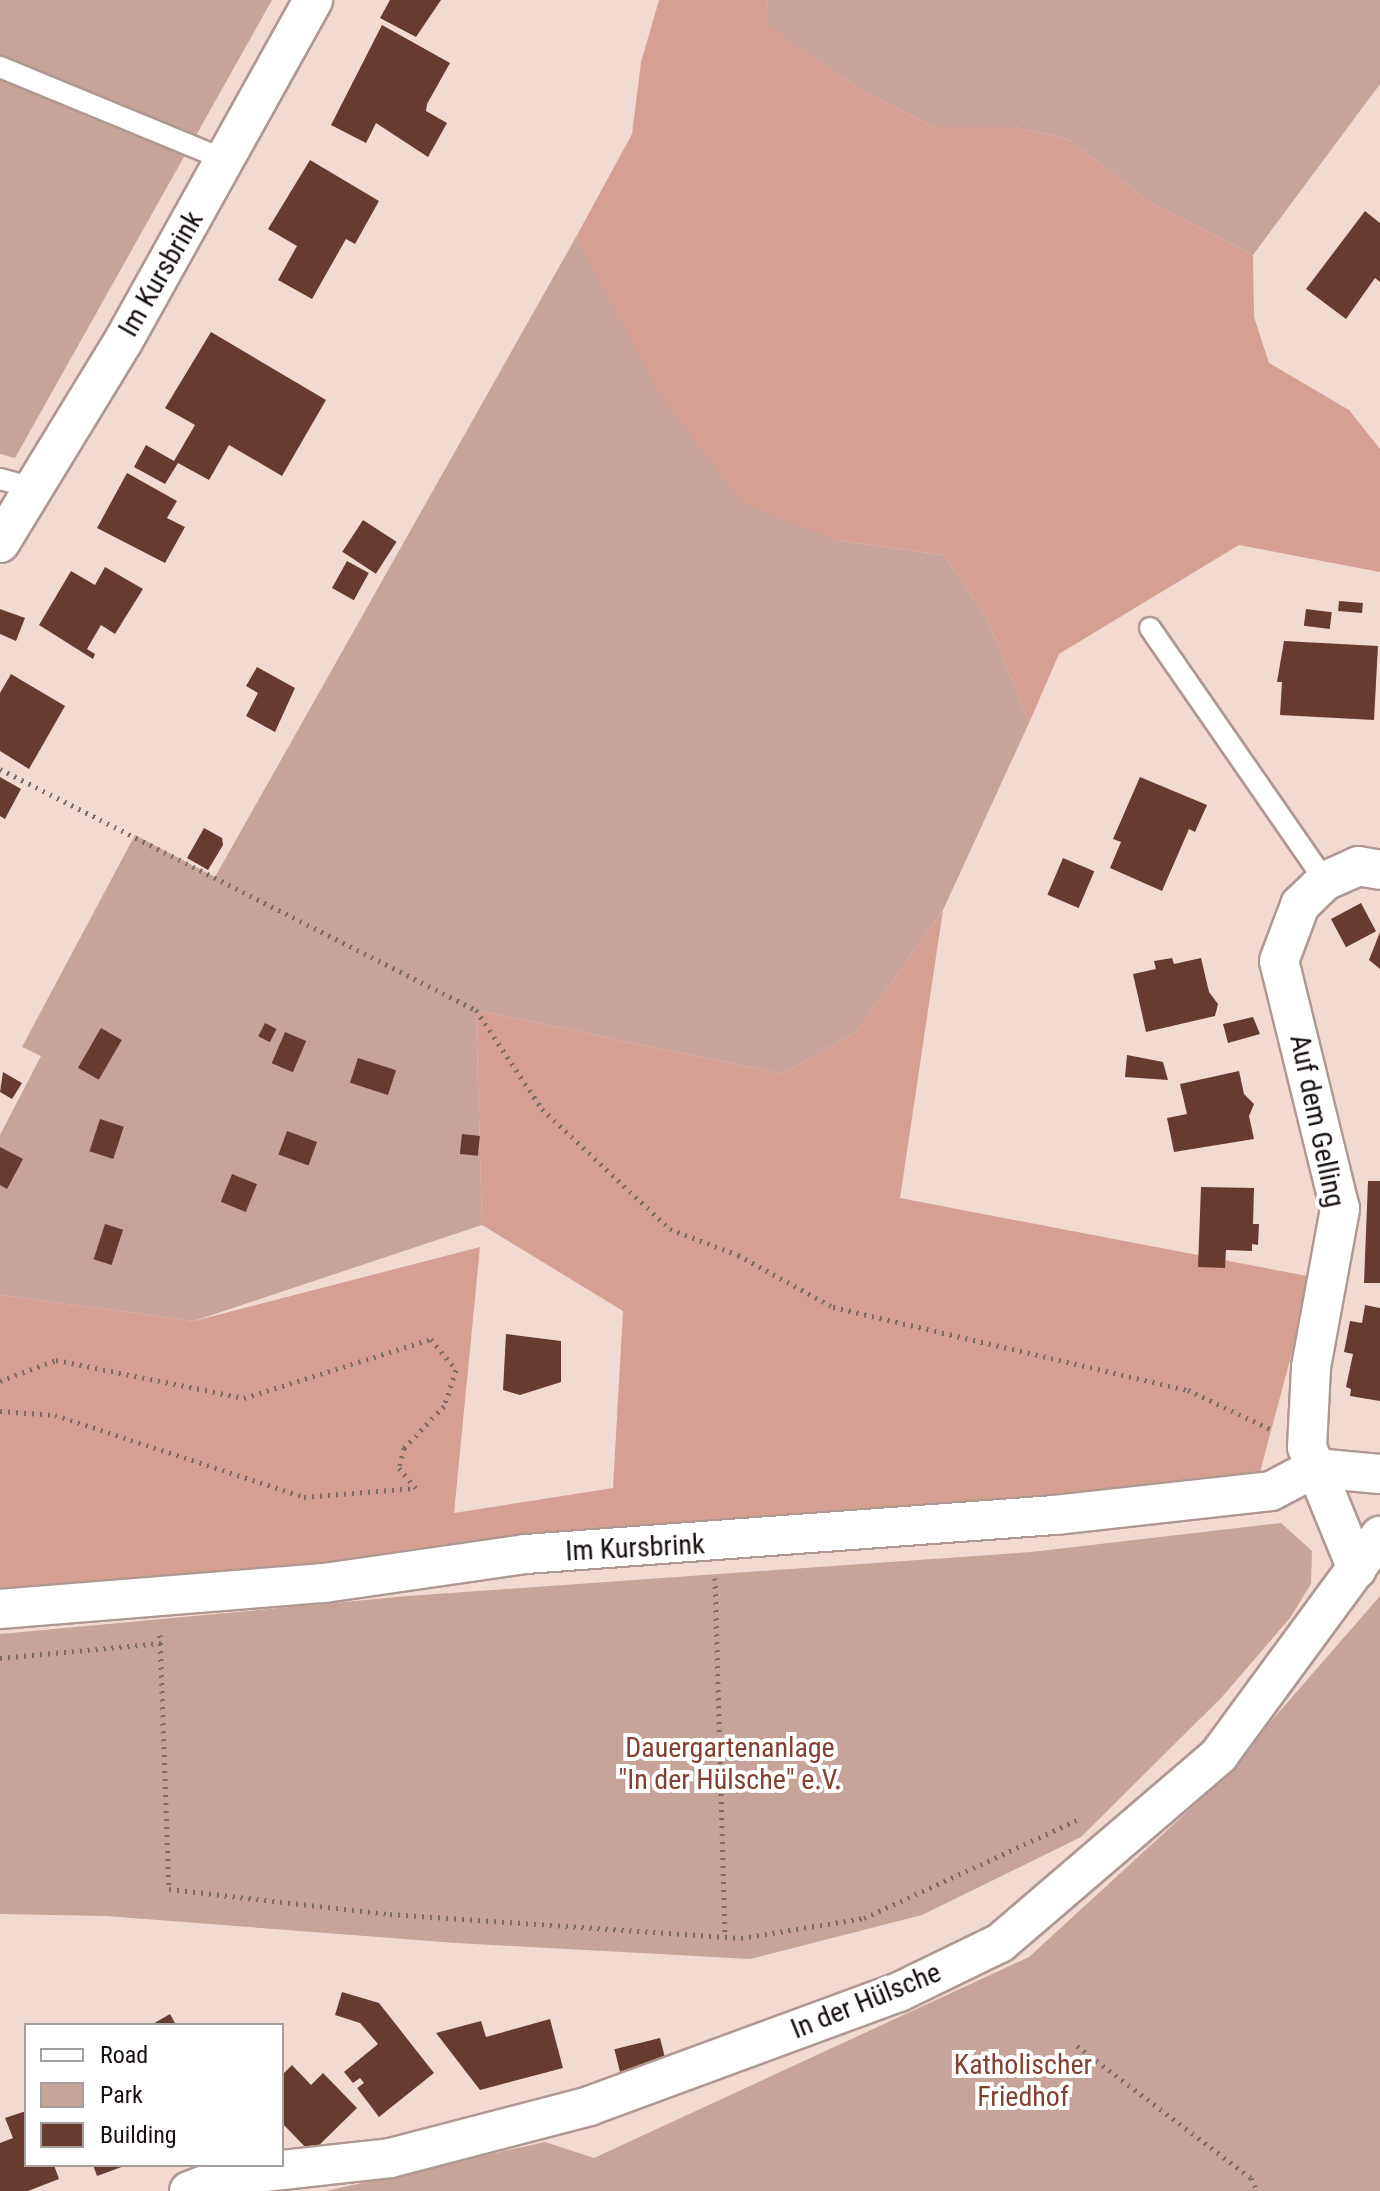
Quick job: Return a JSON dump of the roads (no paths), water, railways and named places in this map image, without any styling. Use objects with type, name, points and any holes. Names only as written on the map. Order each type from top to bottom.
[{"type":"street","name":"Im Kursbrink","points":[[0,543],[16,484],[226,160],[313,0]]},
{"type":"street","name":"Auf dem Gelling","points":[[1357,1569],[1311,1457],[1311,1367],[1340,1209],[1279,961],[1300,905],[1325,881],[1358,866],[1380,870]]},
{"type":"street","name":"Im Kursbrink","points":[[0,1609],[324,1583],[526,1554],[714,1543],[1271,1491],[1311,1457]]},
{"type":"street","points":[[1311,1457],[1380,1474]]},
{"type":"street","name":"In der Hülsche","points":[[189,2191],[228,2176],[390,2158],[589,2106],[899,1992],[1000,1943],[1219,1755],[1380,1536]]},
{"type":"lane","points":[[0,67],[226,160]]},
{"type":"lane","points":[[1150,628],[1325,881]]},
{"type":"park label","name":"Dauergartenanlage \"In der Hülsche\" e.V.","points":[[730,1764]]},
{"type":"park label","name":"Katholischer Friedhof","points":[[1023,2081]]}]
